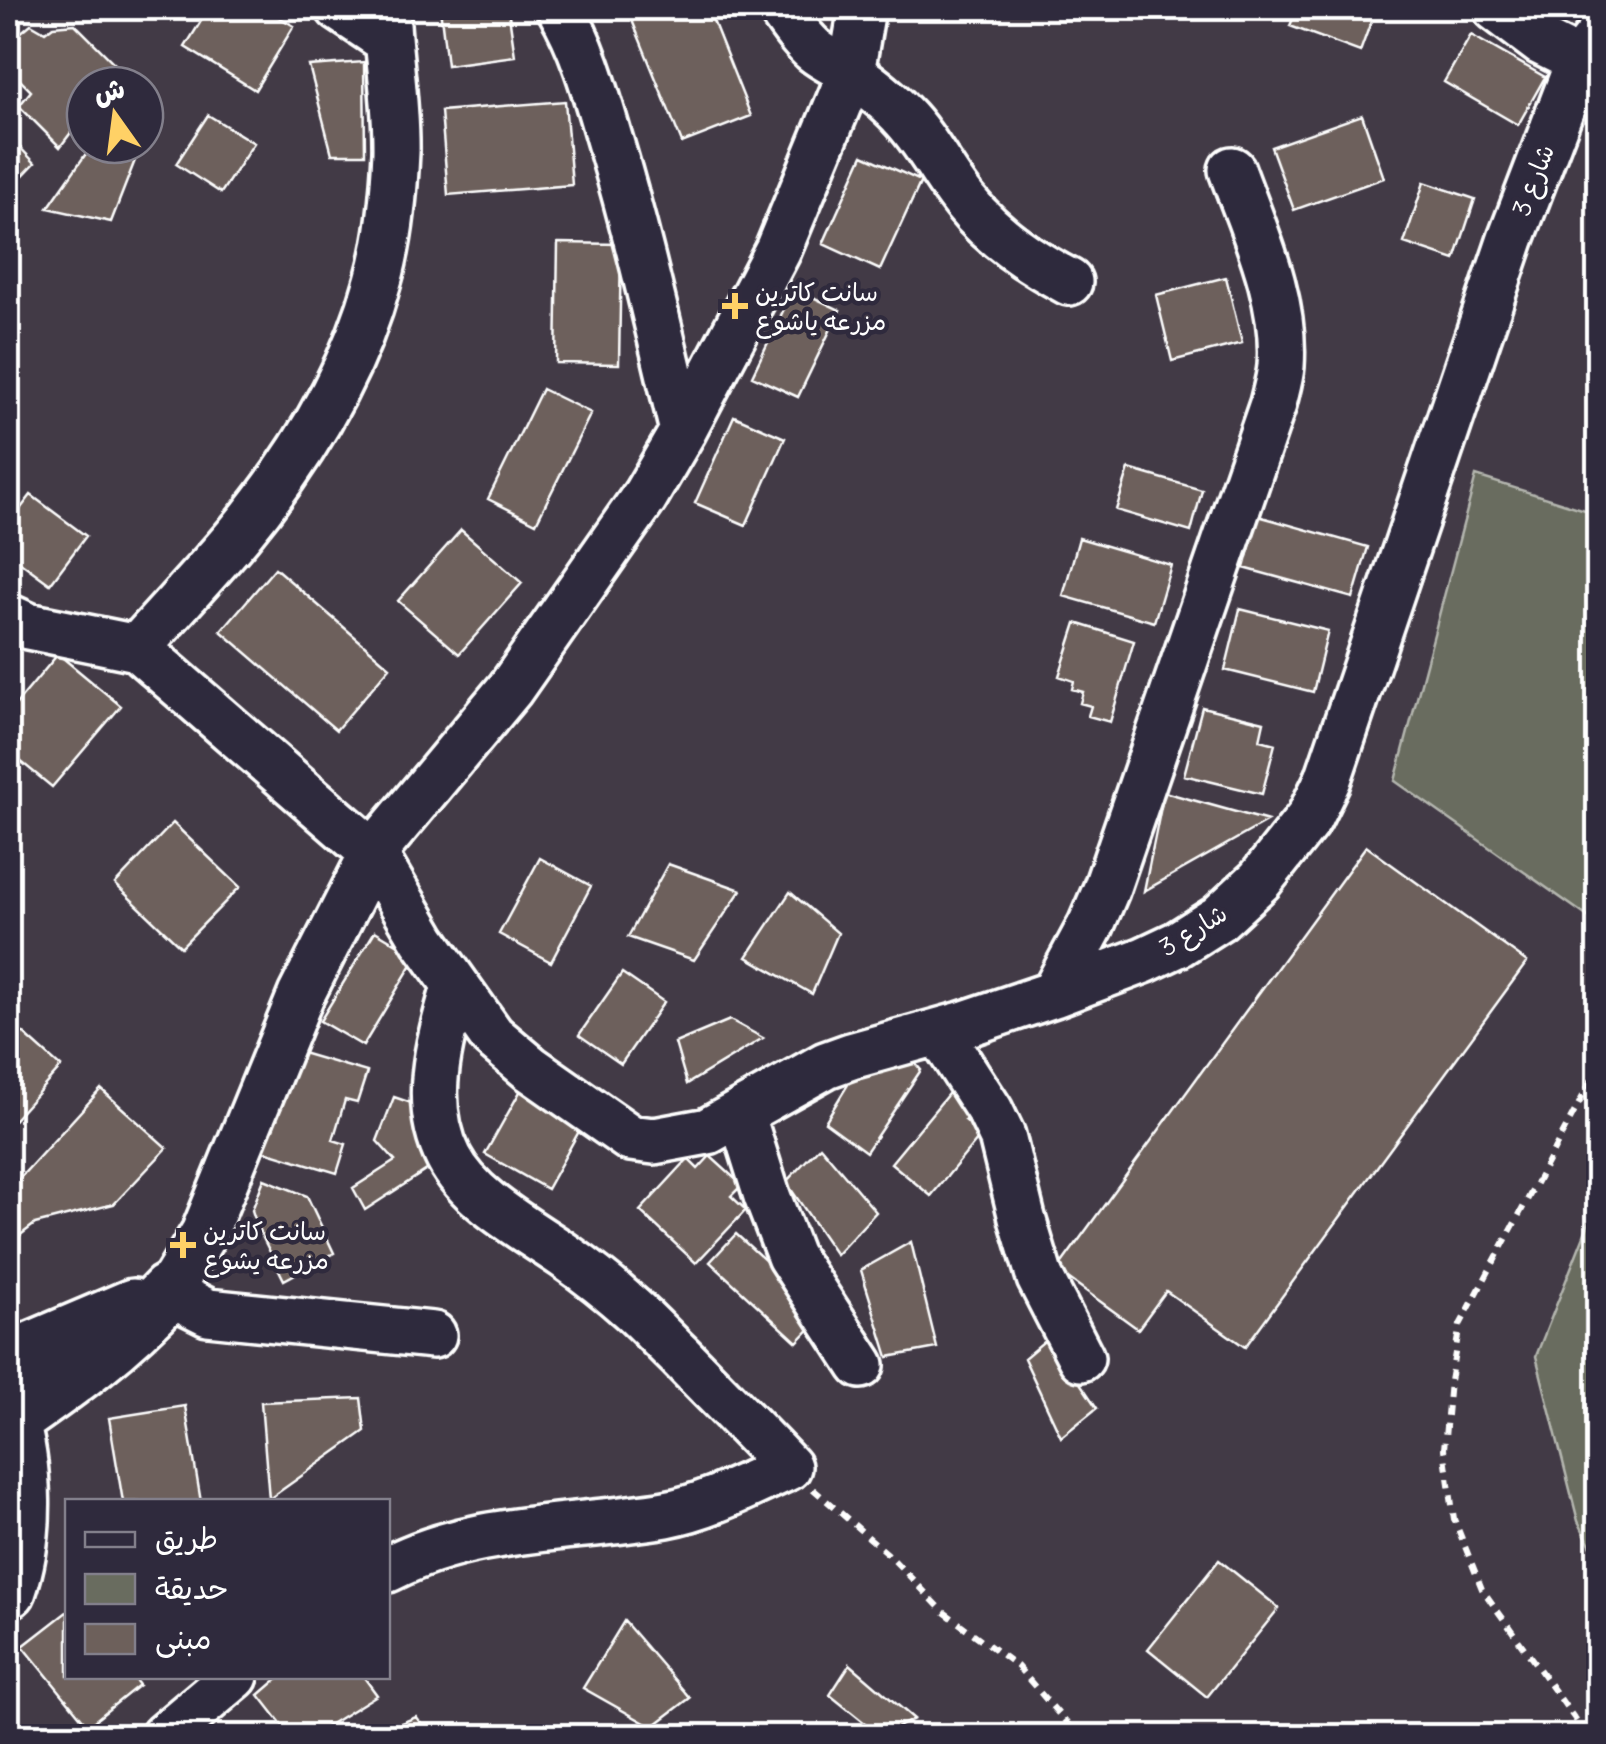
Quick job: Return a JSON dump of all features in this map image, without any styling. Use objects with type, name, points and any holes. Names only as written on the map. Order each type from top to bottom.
[{"type":"highway","points":[[8,1360],[168,1292]]},
{"type":"highway","points":[[8,1590],[18,1558],[22,1518],[8,1418],[70,1380],[140,1322],[168,1292]]},
{"type":"street","points":[[8,618],[28,626],[137,648],[240,532],[318,422],[346,368],[378,281],[389,230],[396,152],[387,24],[339,8]]},
{"type":"street","points":[[560,8],[592,79],[616,160],[683,430]]},
{"type":"street","points":[[780,8],[811,48],[851,73],[902,114],[964,202],[980,218],[1040,267],[1069,282]]},
{"type":"street","points":[[433,1335],[208,1312],[168,1292],[204,1233],[301,995],[372,853],[510,690],[645,496],[683,430],[778,250],[851,73],[862,8]]},
{"type":"street","points":[[1496,8],[1541,42],[1589,49]]},
{"type":"street","name":"شارع 3","points":[[137,648],[372,853],[424,940],[492,1036],[630,1138],[654,1141],[708,1131],[851,1056],[939,1032],[1144,960],[1202,931],[1240,900],[1309,818],[1328,778],[1511,239],[1589,49]]},
{"type":"street","points":[[1054,994],[1106,890],[1273,404],[1281,367],[1277,309],[1232,170]]},
{"type":"street","points":[[390,1568],[438,1547],[493,1534],[667,1514],[708,1503],[788,1467],[633,1310],[582,1268],[480,1196],[457,1172],[439,1133],[434,1099],[439,1048],[455,986]]},
{"type":"street","points":[[939,1032],[1002,1136],[1040,1278],[1081,1358]]},
{"type":"street","points":[[741,1113],[790,1256],[860,1365]]},
{"type":"street","points":[[164,1736],[231,1679]]},
{"type":"path","points":[[1587,1736],[1482,1590],[1454,1519],[1444,1449],[1460,1326],[1598,1068]]},
{"type":"path","points":[[788,1467],[888,1554],[944,1612],[1017,1666],[1078,1736]]},
{"type":"green space","points":[[1476,476],[1598,514],[1598,924],[1395,781]]},
{"type":"green space","points":[[1598,1200],[1598,1560],[1578,1521],[1536,1356]]},
{"type":"building","points":[[209,8],[263,8],[294,26],[255,90],[185,47]]},
{"type":"building","points":[[440,8],[508,8],[515,56],[447,65]]},
{"type":"building","points":[[627,8],[708,8],[751,116],[682,143]]},
{"type":"building","points":[[1297,8],[1376,8],[1360,52],[1290,26]]},
{"type":"building","points":[[31,24],[45,32],[53,26],[75,24],[116,65],[65,65],[65,140],[60,147],[19,106],[31,91],[8,68],[8,35],[13,39]]},
{"type":"building","points":[[1471,35],[1545,77],[1518,125],[1444,82]]},
{"type":"building","points":[[364,62],[365,154],[332,154],[309,66]]},
{"type":"building","points":[[565,101],[572,185],[448,195],[441,111]]},
{"type":"building","points":[[208,115],[254,143],[221,193],[176,164]]},
{"type":"building","points":[[1362,115],[1384,178],[1294,210],[1271,147]]},
{"type":"building","points":[[8,135],[35,163],[8,191]]},
{"type":"building","points":[[863,155],[921,181],[880,270],[823,244]]},
{"type":"building","points":[[78,165],[133,165],[111,222],[48,208]]},
{"type":"building","points":[[1424,182],[1475,199],[1455,260],[1404,243]]},
{"type":"building","points":[[558,243],[621,244],[619,364],[556,363]]},
{"type":"building","points":[[1226,277],[1242,343],[1172,361],[1156,295]]},
{"type":"building","points":[[794,288],[840,310],[798,397],[752,376]]},
{"type":"building","points":[[542,389],[591,413],[536,523],[488,499]]},
{"type":"building","points":[[734,416],[785,438],[746,525],[695,503]]},
{"type":"building","points":[[1129,469],[1202,490],[1191,532],[1116,510]]},
{"type":"building","points":[[31,495],[86,536],[50,584],[8,553],[8,525]]},
{"type":"building","points":[[1258,516],[1368,547],[1353,598],[1244,568]]},
{"type":"building","points":[[461,530],[522,583],[459,654],[398,601]]},
{"type":"building","points":[[1079,538],[1171,565],[1154,622],[1063,596]]},
{"type":"building","points":[[275,568],[390,667],[336,730],[221,631]]},
{"type":"building","points":[[1240,609],[1328,631],[1313,692],[1225,670]]},
{"type":"building","points":[[1076,623],[1134,641],[1110,722],[1088,716],[1091,706],[1080,703],[1083,692],[1072,689],[1074,681],[1059,676]]},
{"type":"building","points":[[58,654],[121,706],[52,787],[8,751],[8,714]]},
{"type":"building","points":[[1202,707],[1264,722],[1260,740],[1275,744],[1262,794],[1184,775]]},
{"type":"building","points":[[1164,792],[1268,821],[1144,891]]},
{"type":"building","points":[[173,823],[240,887],[181,947],[115,884]]},
{"type":"building","points":[[1366,846],[1527,962],[1245,1347],[1166,1291],[1138,1329],[1057,1270]]},
{"type":"building","points":[[540,858],[591,886],[551,962],[499,934]]},
{"type":"building","points":[[668,864],[741,890],[694,960],[628,937]]},
{"type":"building","points":[[790,892],[838,933],[812,994],[747,957]]},
{"type":"building","points":[[375,931],[417,956],[363,1046],[320,1021]]},
{"type":"building","points":[[622,973],[664,1002],[621,1064],[579,1035]]},
{"type":"building","points":[[730,1020],[763,1038],[687,1084],[675,1043]]},
{"type":"building","points":[[23,1033],[61,1067],[8,1126],[8,1050]]},
{"type":"building","points":[[292,1050],[367,1072],[357,1103],[345,1100],[333,1140],[346,1144],[337,1173],[261,1150]]},
{"type":"building","points":[[909,1056],[921,1070],[866,1152],[825,1122],[861,1063]]},
{"type":"building","points":[[953,1088],[976,1107],[965,1120],[982,1134],[931,1196],[891,1163]]},
{"type":"building","points":[[101,1089],[167,1148],[114,1204],[35,1224],[10,1243],[8,1191]]},
{"type":"building","points":[[521,1090],[583,1124],[547,1189],[485,1154]]},
{"type":"building","points":[[394,1097],[423,1107],[436,1164],[365,1210],[353,1188],[395,1161],[377,1141]]},
{"type":"building","points":[[820,1146],[876,1212],[836,1255],[786,1182]]},
{"type":"building","points":[[710,1156],[742,1185],[731,1196],[746,1210],[696,1263],[640,1211],[688,1159],[698,1169]]},
{"type":"building","points":[[264,1179],[307,1196],[334,1253],[284,1280],[252,1210]]},
{"type":"building","points":[[736,1234],[824,1314],[797,1342],[710,1262]]},
{"type":"building","points":[[911,1242],[937,1348],[888,1357],[861,1270]]},
{"type":"building","points":[[1049,1337],[1097,1408],[1061,1437],[1024,1358]]},
{"type":"building","points":[[361,1398],[365,1431],[269,1499],[261,1402]]},
{"type":"building","points":[[185,1406],[200,1499],[122,1499],[109,1418]]},
{"type":"building","points":[[1219,1560],[1279,1608],[1207,1697],[1148,1649]]},
{"type":"building","points":[[65,1613],[65,1679],[134,1679],[139,1685],[88,1726],[23,1646]]},
{"type":"building","points":[[624,1621],[690,1698],[652,1727],[583,1688]]},
{"type":"building","points":[[850,1664],[914,1719],[881,1736],[830,1695]]},
{"type":"building","points":[[278,1679],[365,1679],[377,1695],[311,1736],[291,1736],[259,1695]]},
{"type":"building","points":[[416,1717],[430,1736],[369,1736]]},
{"type":"place","name":"سانت كاترين مزرعه ياشوع","points":[[735,306]]},
{"type":"place","name":"سانت كاترين مزرعه يشوع","points":[[183,1245]]}]
